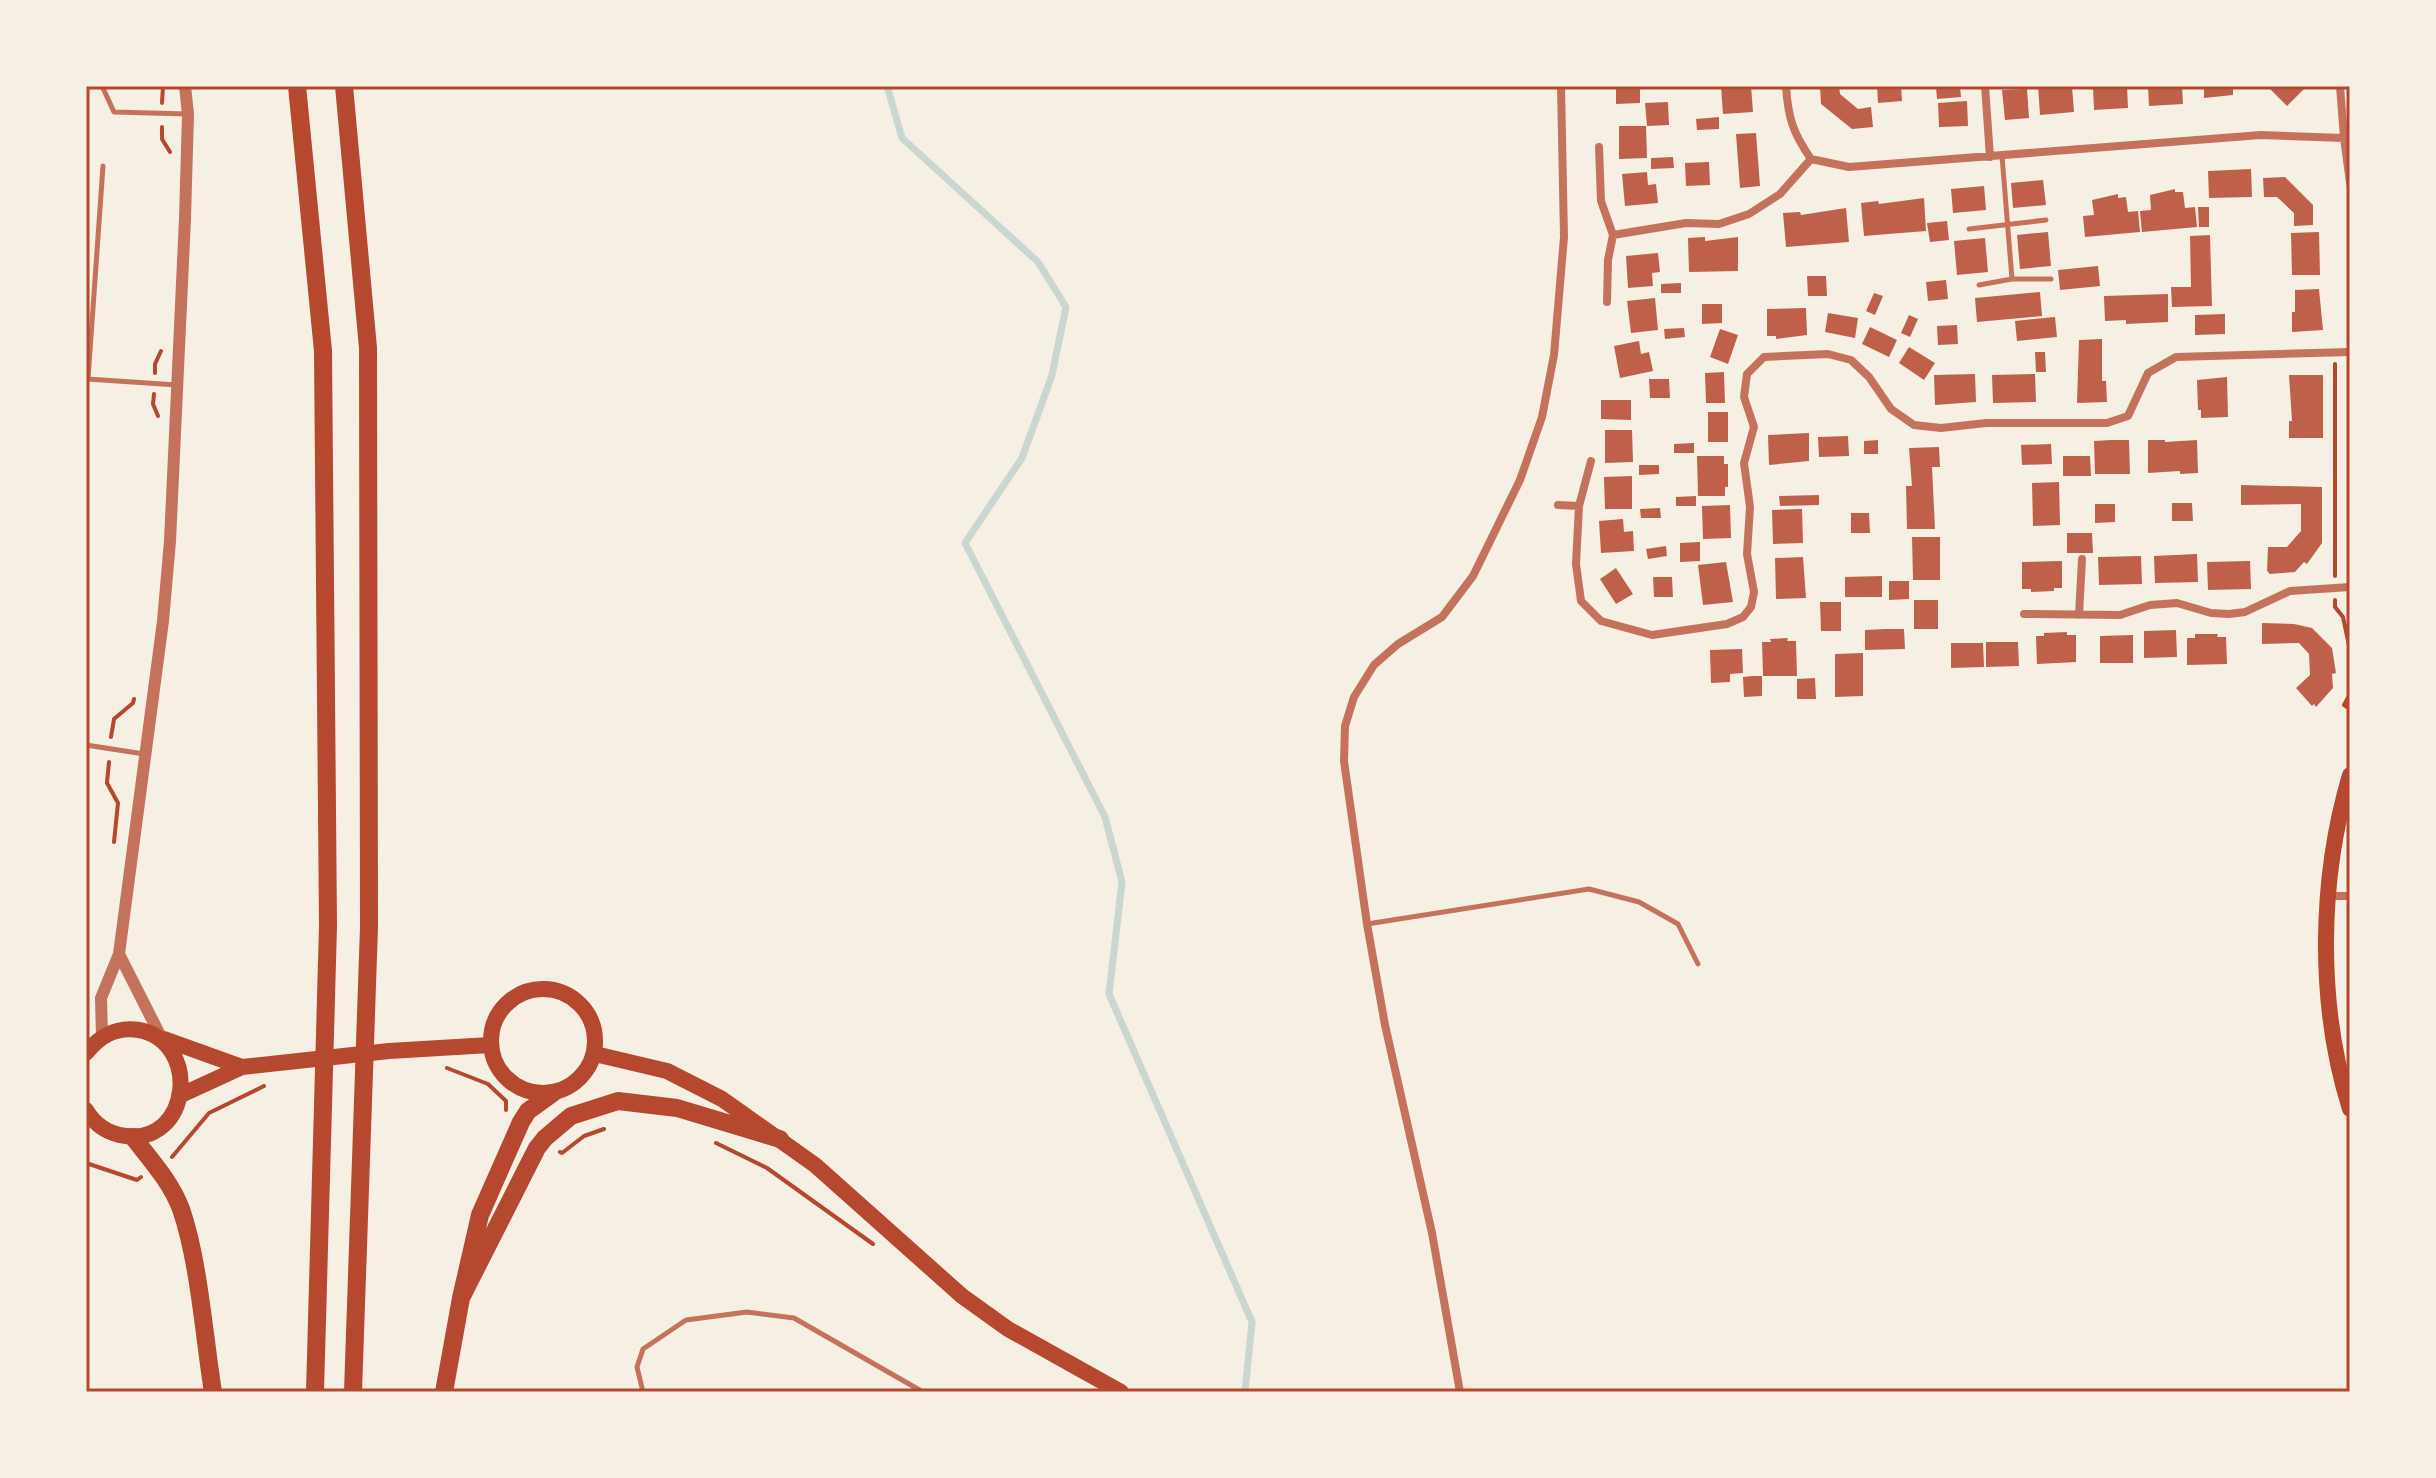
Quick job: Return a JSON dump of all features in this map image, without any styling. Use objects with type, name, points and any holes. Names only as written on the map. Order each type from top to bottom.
[{"type":"highway","points":[[297,86],[323,351],[328,926],[315,1392]]},
{"type":"highway","points":[[344,86],[368,348],[369,927],[353,1392]]},
{"type":"highway","points":[[444,1392],[480,1215],[528,1111],[553,1093]]},
{"type":"highway","points":[[461,1298],[537,1148],[571,1116],[618,1101],[677,1108],[780,1139]]},
{"type":"highway","points":[[133,1137],[162,1173],[180,1208],[192,1260],[213,1392]]},
{"type":"main road","points":[[2350,775],[2335,833],[2327,896],[2327,986],[2350,1109]]},
{"type":"main road","points":[[547,988],[565,992],[580,1003],[591,1018],[596,1035],[595,1054],[580,1079],[568,1088],[553,1093],[536,1093],[519,1088],[500,1070],[490,1045],[492,1027],[500,1010],[513,997],[529,989],[547,988]]},
{"type":"main road","points":[[86,1053],[102,1036],[118,1029],[132,1029],[242,1067]]},
{"type":"main road","points":[[86,1110],[94,1130],[117,1135],[133,1137],[150,1133],[164,1124],[175,1111],[181,1095],[173,1050],[162,1039]]},
{"type":"main road","points":[[181,1095],[242,1067],[389,1051],[490,1045]]},
{"type":"main road","points":[[595,1054],[667,1071],[722,1099],[815,1165],[962,1296],[1008,1329],[1121,1392]]},
{"type":"street","points":[[102,1036],[101,998],[119,954],[163,621],[178,385],[188,114],[185,86]]},
{"type":"street","points":[[1460,1392],[1432,1233],[1385,1025],[1367,924],[1344,761],[1345,726],[1354,697],[1374,665],[1398,644],[1442,617],[1473,576],[1525,467],[1542,417],[1554,355],[1564,237],[1561,86]]},
{"type":"street","points":[[1786,86],[1788,117],[1811,159],[1849,167],[2261,135],[2347,138]]},
{"type":"street","points":[[1985,86],[1990,157]]},
{"type":"street","points":[[2340,86],[2350,183]]},
{"type":"street","points":[[1599,147],[1601,201],[1613,235],[1608,260],[1607,302]]},
{"type":"street","points":[[1613,235],[1686,223],[1719,224],[1749,214],[1780,194],[1811,159]]},
{"type":"street","points":[[1591,461],[1579,506],[1576,564],[1581,601],[1601,621],[1652,635],[1727,624],[1743,617],[1751,607],[1754,592],[1747,554],[1750,507],[1744,463],[1754,427],[1744,397],[1747,374],[1764,357],[1828,354],[1851,360],[1869,377],[1891,409],[1914,425],[1941,428],[1986,423],[2107,423],[2128,416],[2148,373],[2176,357],[2350,352]]},
{"type":"street","points":[[1558,505],[1579,506]]},
{"type":"street","points":[[2079,615],[2082,559]]},
{"type":"street","points":[[2024,614],[2120,615],[2150,605],[2177,603],[2211,613],[2229,614],[2245,612],[2290,591],[2350,587]]},
{"type":"street","points":[[2327,896],[2350,896]]},
{"type":"street","points":[[119,954],[162,1039]]},
{"type":"lane","points":[[102,86],[114,112],[188,114]]},
{"type":"lane","points":[[2002,156],[2012,279]]},
{"type":"lane","points":[[103,166],[87,379],[178,385]]},
{"type":"lane","points":[[1969,229],[2046,220]]},
{"type":"lane","points":[[1979,285],[2012,279],[2051,279]]},
{"type":"lane","points":[[86,745],[145,755]]},
{"type":"lane","points":[[1367,924],[1589,889],[1639,902],[1678,924],[1698,964]]},
{"type":"lane","points":[[643,1392],[637,1367],[643,1349],[686,1320],[747,1312],[794,1318],[923,1392]]},
{"type":"path","points":[[2335,353],[2335,607],[2343,617],[2350,650]]},
{"type":"path","points":[[153,404],[160,422]]},
{"type":"path","points":[[114,719],[133,703],[136,687]]},
{"type":"path","points":[[2350,694],[2344,705],[2350,709]]},
{"type":"path","points":[[107,783],[118,803],[114,843]]},
{"type":"path","points":[[446,1068],[488,1084],[506,1101],[504,1109],[509,1114]]},
{"type":"path","points":[[171,1159],[209,1113],[235,1098],[272,1084]]},
{"type":"path","points":[[557,1149],[562,1153],[584,1136],[609,1127]]},
{"type":"path","points":[[713,1142],[767,1168],[884,1253]]},
{"type":"path","points":[[86,1163],[137,1180],[144,1176]]},
{"type":"building","points":[[1616,86],[1640,86],[1640,103],[1616,104]]},
{"type":"building","points":[[1721,86],[1751,86],[1753,112],[1723,114]]},
{"type":"building","points":[[1820,86],[1839,86],[1840,94],[1858,109],[1871,107],[1873,127],[1852,129],[1821,104]]},
{"type":"building","points":[[1877,86],[1901,86],[1902,101],[1878,103]]},
{"type":"building","points":[[1936,86],[1960,86],[1961,97],[1937,99]]},
{"type":"building","points":[[2038,86],[2072,86],[2074,112],[2040,115]]},
{"type":"building","points":[[2093,86],[2127,86],[2128,108],[2094,110]]},
{"type":"building","points":[[2148,86],[2182,86],[2183,104],[2149,106]]},
{"type":"building","points":[[2204,86],[2233,86],[2233,95],[2204,98]]},
{"type":"building","points":[[2273,86],[2307,86],[2287,106],[2270,89]]},
{"type":"building","points":[[2027,89],[2029,118],[2005,120],[2002,90]]},
{"type":"building","points":[[1967,101],[1968,126],[1939,127],[1938,103]]},
{"type":"building","points":[[1668,102],[1669,125],[1647,126],[1645,103]]},
{"type":"building","points":[[1719,117],[1719,129],[1697,130],[1696,119]]},
{"type":"building","points":[[1619,126],[1646,126],[1647,158],[1619,159]]},
{"type":"building","points":[[1756,133],[1760,186],[1740,188],[1736,134]]},
{"type":"building","points":[[1673,157],[1674,168],[1651,169],[1651,158]]},
{"type":"building","points":[[1709,162],[1710,185],[1686,186],[1685,163]]},
{"type":"building","points":[[2251,169],[2252,197],[2209,198],[2208,171]]},
{"type":"building","points":[[1647,172],[1648,185],[1656,184],[1658,203],[1625,206],[1622,174]]},
{"type":"building","points":[[2285,177],[2313,205],[2313,225],[2294,226],[2294,213],[2277,197],[2264,197],[2263,178]]},
{"type":"building","points":[[2043,180],[2046,205],[2013,208],[2011,183]]},
{"type":"building","points":[[1984,186],[1986,210],[1953,213],[1951,189]]},
{"type":"building","points":[[2175,189],[2175,192],[2183,192],[2185,208],[2195,207],[2197,227],[2142,232],[2140,211],[2151,210],[2150,195]]},
{"type":"building","points":[[2118,194],[2118,198],[2126,197],[2128,212],[2138,211],[2140,232],[2085,237],[2083,216],[2094,215],[2092,200]]},
{"type":"building","points":[[1924,198],[1926,231],[1864,236],[1861,203],[1878,201],[1879,204]]},
{"type":"building","points":[[2198,207],[2209,207],[2209,227],[2199,227]]},
{"type":"building","points":[[1846,208],[1849,242],[1786,247],[1783,213],[1800,212],[1801,215]]},
{"type":"building","points":[[1947,221],[1949,240],[1930,242],[1927,223]]},
{"type":"building","points":[[2048,232],[2051,266],[2020,269],[2017,235]]},
{"type":"building","points":[[2319,232],[2320,275],[2292,275],[2291,233]]},
{"type":"building","points":[[2210,235],[2212,306],[2172,307],[2171,287],[2191,287],[2190,236]]},
{"type":"building","points":[[1705,237],[1705,241],[1738,237],[1738,271],[1689,272],[1688,238]]},
{"type":"building","points":[[1985,238],[1988,272],[1957,275],[1954,241]]},
{"type":"building","points":[[1658,253],[1660,272],[1652,273],[1653,286],[1628,288],[1626,256]]},
{"type":"building","points":[[2098,266],[2100,286],[2060,290],[2058,270]]},
{"type":"building","points":[[1807,276],[1826,276],[1827,296],[1808,296]]},
{"type":"building","points":[[1946,280],[1948,299],[1928,301],[1926,282]]},
{"type":"building","points":[[1681,283],[1681,293],[1661,293],[1661,284]]},
{"type":"building","points":[[2319,289],[2323,330],[2292,332],[2295,290]]},
{"type":"building","points":[[2040,292],[2042,316],[1977,322],[1975,298]]},
{"type":"building","points":[[1874,293],[1883,296],[1875,315],[1866,311]]},
{"type":"building","points":[[2168,294],[2168,322],[2126,324],[2126,320],[2105,321],[2104,296]]},
{"type":"building","points":[[1655,298],[1658,330],[1631,333],[1627,301]]},
{"type":"building","points":[[1702,304],[1722,304],[1722,323],[1702,324]]},
{"type":"building","points":[[1806,308],[1807,335],[1776,339],[1776,336],[1767,336],[1767,309]]},
{"type":"building","points":[[1828,313],[1858,318],[1855,338],[1825,332]]},
{"type":"building","points":[[2225,314],[2225,334],[2195,335],[2195,315]]},
{"type":"building","points":[[1909,315],[1918,319],[1910,337],[1901,333]]},
{"type":"building","points":[[2055,317],[2057,337],[2017,341],[2015,321]]},
{"type":"building","points":[[1957,325],[1958,344],[1938,345],[1937,326]]},
{"type":"building","points":[[1870,327],[1897,340],[1889,357],[1862,344]]},
{"type":"building","points":[[1684,328],[1685,337],[1665,339],[1664,329]]},
{"type":"building","points":[[1720,329],[1738,335],[1728,364],[1710,357]]},
{"type":"building","points":[[2102,339],[2102,381],[2106,381],[2107,402],[2077,403],[2079,340]]},
{"type":"building","points":[[1639,341],[1641,354],[1649,352],[1653,371],[1620,378],[1614,346]]},
{"type":"building","points":[[1909,347],[1935,363],[1924,380],[1899,363]]},
{"type":"building","points":[[2035,352],[2045,352],[2046,372],[2036,372]]},
{"type":"building","points":[[1724,372],[1725,403],[1706,403],[1705,373]]},
{"type":"building","points":[[1975,374],[1976,402],[1935,405],[1934,375]]},
{"type":"building","points":[[2035,374],[2036,402],[1993,403],[1992,375]]},
{"type":"building","points":[[2289,375],[2323,375],[2323,438],[2289,438],[2289,421],[2292,421]]},
{"type":"building","points":[[2227,377],[2228,417],[2201,418],[2197,380]]},
{"type":"building","points":[[1649,379],[1669,379],[1670,398],[1650,398]]},
{"type":"building","points":[[1601,400],[1631,400],[1631,420],[1601,419]]},
{"type":"building","points":[[1708,412],[1728,412],[1728,442],[1708,442]]},
{"type":"building","points":[[1605,430],[1632,430],[1633,462],[1605,463]]},
{"type":"building","points":[[1809,433],[1809,461],[1769,465],[1768,435]]},
{"type":"building","points":[[1848,436],[1849,456],[1819,457],[1818,437]]},
{"type":"building","points":[[1878,440],[1878,454],[1864,454],[1864,441]]},
{"type":"building","points":[[2129,440],[2130,474],[2095,474],[2094,441]]},
{"type":"building","points":[[2148,440],[2197,440],[2198,473],[2148,473]]},
{"type":"building","points":[[1694,443],[1694,453],[1674,453],[1674,444]]},
{"type":"building","points":[[2051,444],[2052,464],[2022,465],[2021,445]]},
{"type":"building","points":[[1939,447],[1940,467],[1932,467],[1935,529],[1907,529],[1906,486],[1912,486],[1909,448]]},
{"type":"building","points":[[1697,456],[1724,456],[1724,464],[1728,464],[1725,496],[1698,496]]},
{"type":"building","points":[[2063,456],[2090,456],[2091,476],[2063,476]]},
{"type":"building","points":[[1639,465],[1659,465],[1659,474],[1639,475]]},
{"type":"building","points":[[1632,476],[1632,509],[1605,509],[1604,477]]},
{"type":"building","points":[[2059,482],[2060,525],[2033,526],[2032,483]]},
{"type":"building","points":[[2241,485],[2322,487],[2322,543],[2307,564],[2304,562],[2295,572],[2270,574],[2267,571],[2268,547],[2287,547],[2301,531],[2301,504],[2241,505]]},
{"type":"building","points":[[1819,495],[1819,505],[1780,506],[1779,496]]},
{"type":"building","points":[[1696,496],[1696,506],[1676,506],[1676,497]]},
{"type":"building","points":[[2172,503],[2192,503],[2193,521],[2172,521]]},
{"type":"building","points":[[2095,504],[2115,504],[2115,522],[2095,523]]},
{"type":"building","points":[[1730,505],[1731,538],[1703,539],[1702,506]]},
{"type":"building","points":[[1660,508],[1661,518],[1641,518],[1640,509]]},
{"type":"building","points":[[1802,509],[1803,543],[1773,544],[1772,510]]},
{"type":"building","points":[[1851,513],[1869,513],[1870,533],[1851,533]]},
{"type":"building","points":[[1623,519],[1624,532],[1633,531],[1634,551],[1601,553],[1599,521]]},
{"type":"building","points":[[2067,533],[2092,533],[2093,553],[2067,553]]},
{"type":"building","points":[[1912,537],[1940,537],[1940,580],[1913,580]]},
{"type":"building","points":[[1700,542],[1700,561],[1680,562],[1680,543]]},
{"type":"building","points":[[1666,546],[1667,556],[1648,559],[1646,549]]},
{"type":"building","points":[[2197,554],[2198,582],[2155,583],[2154,556]]},
{"type":"building","points":[[2141,556],[2142,584],[2099,585],[2098,557]]},
{"type":"building","points":[[1803,557],[1806,598],[1776,599],[1775,558]]},
{"type":"building","points":[[2062,561],[2062,588],[2031,592],[2031,589],[2022,589],[2022,562]]},
{"type":"building","points":[[2250,561],[2251,589],[2208,590],[2207,562]]},
{"type":"building","points":[[1726,562],[1733,602],[1703,605],[1698,565]]},
{"type":"building","points":[[1616,568],[1633,594],[1616,604],[1600,579]]},
{"type":"building","points":[[1882,576],[1882,597],[1845,597],[1845,577]]},
{"type":"building","points":[[1653,577],[1672,577],[1673,597],[1654,597]]},
{"type":"building","points":[[1889,581],[1909,581],[1909,599],[1889,600]]},
{"type":"building","points":[[1914,600],[1938,600],[1938,629],[1914,629]]},
{"type":"building","points":[[1820,602],[1841,602],[1841,631],[1821,631]]},
{"type":"building","points":[[2262,623],[2312,628],[2332,648],[2336,673],[2332,674],[2333,688],[2316,707],[2296,688],[2310,675],[2309,654],[2299,643],[2262,644]]},
{"type":"building","points":[[1904,629],[1905,649],[1865,650],[1865,630]]},
{"type":"building","points":[[2176,630],[2177,657],[2144,658],[2144,631]]},
{"type":"building","points":[[2067,632],[2067,635],[2076,635],[2076,662],[2037,664],[2036,636]]},
{"type":"building","points":[[2195,634],[2226,637],[2227,664],[2187,665],[2187,638],[2195,638]]},
{"type":"building","points":[[2133,635],[2133,663],[2100,663],[2100,636]]},
{"type":"building","points":[[1788,638],[1787,641],[1796,641],[1797,676],[1763,676],[1762,642]]},
{"type":"building","points":[[1986,642],[2018,642],[2019,666],[1986,667]]},
{"type":"building","points":[[1951,643],[1983,643],[1984,667],[1951,668]]},
{"type":"building","points":[[1742,649],[1743,673],[1730,674],[1730,682],[1711,683],[1710,650]]},
{"type":"building","points":[[1863,653],[1863,696],[1835,697],[1835,654]]},
{"type":"building","points":[[1762,676],[1762,696],[1744,697],[1743,677]]},
{"type":"building","points":[[1815,678],[1816,699],[1797,699],[1797,679]]},
{"type":"waterway","points":[[887,86],[902,138],[1038,262],[1066,307],[1052,375],[1022,458],[965,543],[1105,817],[1122,882],[1109,994],[1252,1322],[1245,1392]]}]
